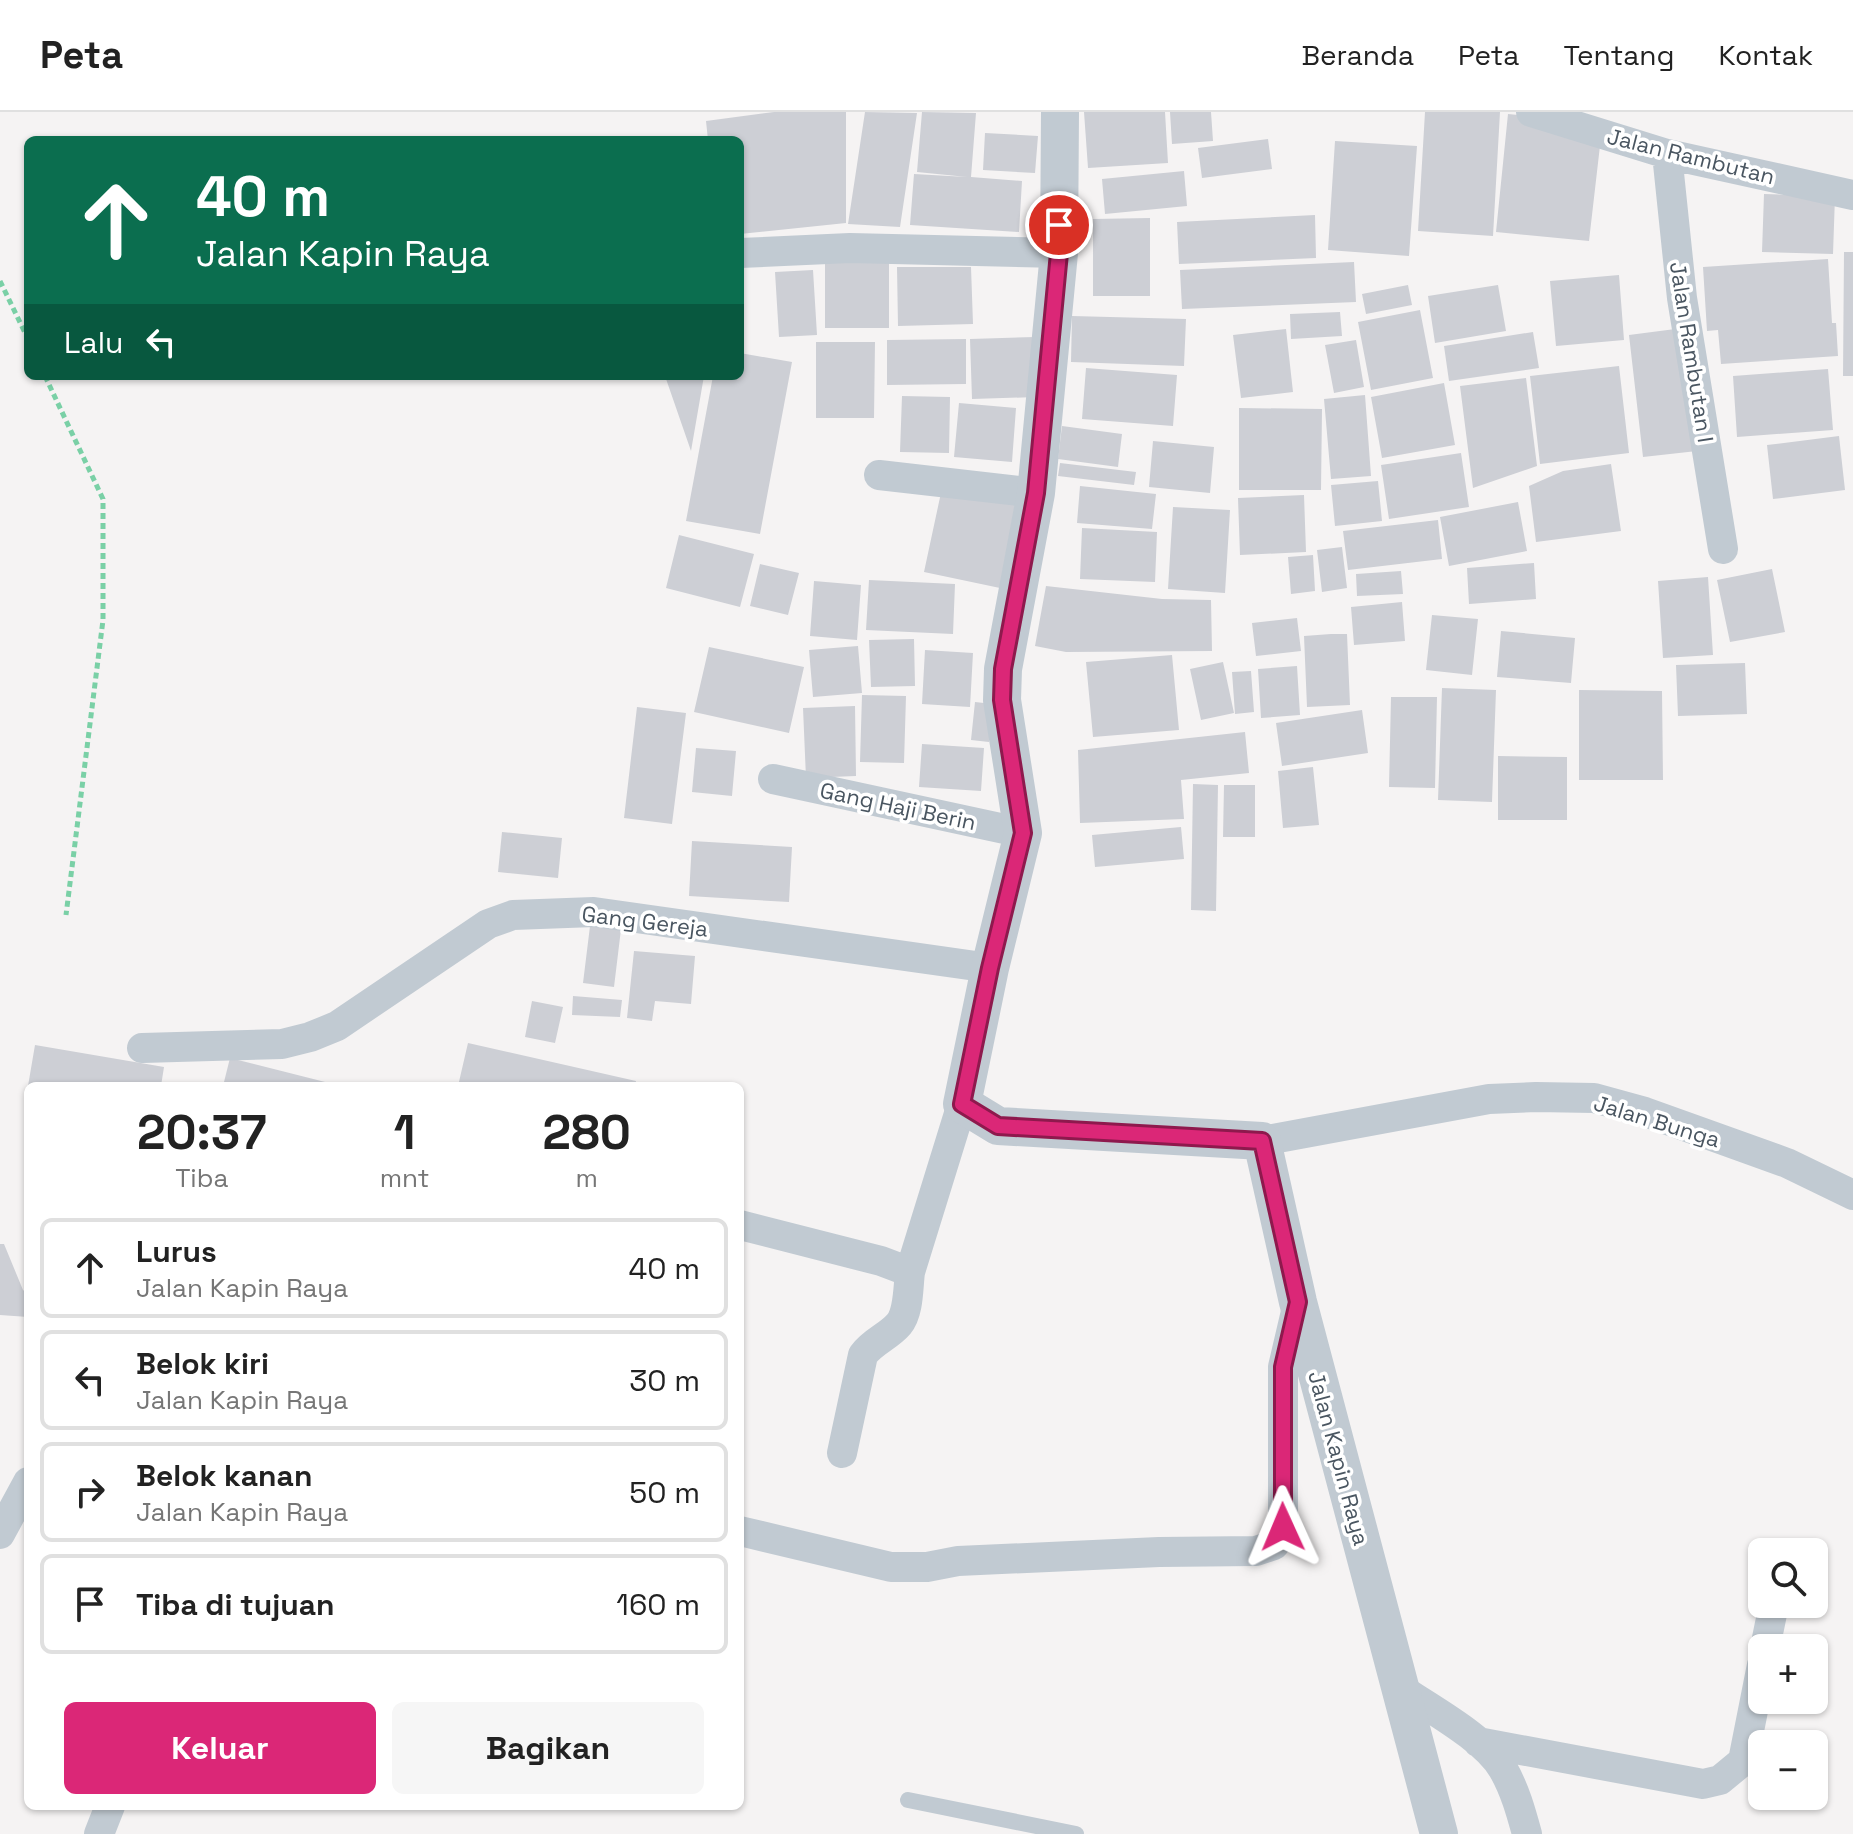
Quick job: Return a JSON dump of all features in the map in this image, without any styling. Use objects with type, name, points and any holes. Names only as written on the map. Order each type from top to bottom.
[{"type":"street","points":[[842,1453],[863,1355],[870,1345],[899,1324],[904,1313],[910,1272],[962,1104],[990,968],[1023,833],[1002,700],[1003,669],[1036,493],[1059,253],[1060,112]]},
{"type":"street","name":"Jalan Rambutan","points":[[1531,112],[1667,154],[1853,195]]},
{"type":"street","name":"Jalan Rambutan I","points":[[1667,154],[1682,298],[1723,549]]},
{"type":"street","points":[[744,253],[850,248],[1059,253]]},
{"type":"street","points":[[879,475],[1036,493]]},
{"type":"street","name":"Gang Haji Berin","points":[[773,779],[1023,833]]},
{"type":"street","name":"Gang Gereja","points":[[142,1048],[282,1044],[310,1037],[337,1026],[488,924],[513,915],[594,912],[990,968]]},
{"type":"street","name":"Jalan Bunga","points":[[1262,1141],[1489,1099],[1594,1098],[1645,1112],[1787,1163],[1853,1195]]},
{"type":"street","points":[[962,1104],[998,1126],[1262,1141]]},
{"type":"street","name":"Jalan Kapin Raya","points":[[1262,1141],[1298,1302],[1439,1834]]},
{"type":"street","points":[[744,1226],[881,1261],[910,1272]]},
{"type":"street","points":[[744,1532],[891,1567],[927,1567],[958,1561],[1128,1553],[1234,1553],[1265,1549],[1281,1536],[1283,1527],[1283,1367],[1298,1302]]},
{"type":"street","points":[[0,1534],[24,1489]]},
{"type":"street","points":[[1400,1688],[1478,1742],[1502,1766],[1516,1797],[1527,1834]]},
{"type":"street","points":[[1478,1742],[1703,1784],[1720,1780],[1743,1761],[1752,1714]]},
{"type":"street","points":[[99,1834],[108,1810]]},
{"type":"lane","points":[[908,1800],[1066,1833]]},
{"type":"path","points":[[0,281],[24,331]]},
{"type":"path","points":[[47,380],[103,499],[103,620],[66,915]]},
{"type":"building","points":[[774,112],[846,112],[846,223],[744,234],[744,136],[708,136],[706,121]]},
{"type":"building","points":[[865,112],[917,113],[900,227],[848,224]]},
{"type":"building","points":[[922,112],[976,113],[971,177],[1022,181],[1019,232],[910,225],[914,174],[967,177],[917,172]]},
{"type":"building","points":[[1084,112],[1165,112],[1168,163],[1088,168]]},
{"type":"building","points":[[1170,112],[1211,112],[1213,141],[1172,144]]},
{"type":"building","points":[[1425,112],[1500,112],[1493,236],[1418,231]]},
{"type":"building","points":[[1508,114],[1557,119],[1601,137],[1589,241],[1496,232]]},
{"type":"building","points":[[985,133],[1038,136],[1035,173],[983,170]]},
{"type":"building","points":[[1268,139],[1272,169],[1202,178],[1198,148]]},
{"type":"building","points":[[1335,141],[1417,146],[1409,256],[1328,250]]},
{"type":"building","points":[[1184,171],[1187,206],[1105,214],[1102,179]]},
{"type":"building","points":[[1764,194],[1835,196],[1833,254],[1762,252]]},
{"type":"building","points":[[1315,215],[1316,258],[1179,264],[1177,222]]},
{"type":"building","points":[[1150,218],[1150,296],[1093,296],[1093,219]]},
{"type":"building","points":[[1844,252],[1853,252],[1853,376],[1843,376]]},
{"type":"building","points":[[1828,259],[1832,323],[1836,323],[1838,356],[1721,364],[1718,330],[1707,331],[1703,267]]},
{"type":"building","points":[[1354,262],[1356,302],[1182,309],[1180,270]]},
{"type":"building","points":[[825,263],[889,263],[889,328],[825,328]]},
{"type":"building","points":[[897,267],[971,267],[973,324],[898,326]]},
{"type":"building","points":[[813,270],[817,335],[779,337],[775,272]]},
{"type":"building","points":[[1619,275],[1624,340],[1556,346],[1550,281]]},
{"type":"building","points":[[1408,285],[1412,305],[1366,314],[1362,294]]},
{"type":"building","points":[[1498,285],[1506,331],[1435,343],[1428,296]]},
{"type":"building","points":[[1420,310],[1433,378],[1371,390],[1358,322]]},
{"type":"building","points":[[1340,312],[1342,336],[1291,339],[1290,314]]},
{"type":"building","points":[[1072,316],[1186,319],[1184,366],[1071,362]]},
{"type":"building","points":[[1683,328],[1697,451],[1643,457],[1629,335]]},
{"type":"building","points":[[1286,329],[1293,392],[1241,398],[1233,335]]},
{"type":"building","points":[[1533,332],[1539,368],[1449,381],[1444,346]]},
{"type":"building","points":[[1035,337],[1036,397],[972,399],[970,339]]},
{"type":"building","points":[[966,339],[966,384],[887,385],[887,340]]},
{"type":"building","points":[[1356,340],[1364,387],[1334,393],[1325,345]]},
{"type":"building","points":[[816,342],[875,342],[874,418],[816,418]]},
{"type":"building","points":[[744,354],[792,362],[760,534],[686,521],[712,380],[744,380]]},
{"type":"building","points":[[1619,366],[1629,453],[1540,464],[1530,376]]},
{"type":"building","points":[[1086,368],[1177,375],[1173,426],[1082,419]]},
{"type":"building","points":[[1828,369],[1833,430],[1737,437],[1733,376]]},
{"type":"building","points":[[1526,378],[1537,466],[1473,488],[1460,386]]},
{"type":"building","points":[[666,380],[703,380],[691,451]]},
{"type":"building","points":[[1444,383],[1455,445],[1382,458],[1371,397]]},
{"type":"building","points":[[1365,395],[1371,476],[1331,479],[1324,399]]},
{"type":"building","points":[[902,396],[950,397],[949,453],[900,452]]},
{"type":"building","points":[[959,403],[1016,408],[1012,462],[954,457]]},
{"type":"building","points":[[1239,408],[1322,409],[1321,490],[1239,490]]},
{"type":"building","points":[[1062,426],[1122,434],[1118,467],[1058,459]]},
{"type":"building","points":[[1839,436],[1845,490],[1773,499],[1767,445]]},
{"type":"building","points":[[1153,441],[1214,447],[1210,493],[1149,487]]},
{"type":"building","points":[[1461,453],[1469,507],[1389,519],[1381,465]]},
{"type":"building","points":[[1060,463],[1136,472],[1134,485],[1058,476]]},
{"type":"building","points":[[1611,464],[1621,531],[1536,542],[1529,486],[1563,471]]},
{"type":"building","points":[[1378,481],[1382,521],[1335,526],[1331,485]]},
{"type":"building","points":[[1080,486],[1156,494],[1152,529],[1077,523]]},
{"type":"building","points":[[942,488],[1018,504],[1000,588],[924,572]]},
{"type":"building","points":[[1304,495],[1306,552],[1240,555],[1238,498]]},
{"type":"building","points":[[1518,502],[1527,551],[1449,566],[1440,517]]},
{"type":"building","points":[[1173,507],[1230,510],[1225,593],[1168,589]]},
{"type":"building","points":[[1438,520],[1442,559],[1348,570],[1343,531]]},
{"type":"building","points":[[1082,528],[1157,532],[1155,582],[1080,579]]},
{"type":"building","points":[[679,535],[754,554],[740,607],[666,588]]},
{"type":"building","points":[[1342,547],[1347,588],[1322,592],[1317,550]]},
{"type":"building","points":[[1313,555],[1315,591],[1291,594],[1288,557]]},
{"type":"building","points":[[1534,563],[1536,599],[1469,604],[1467,568]]},
{"type":"building","points":[[760,564],[799,573],[788,615],[750,606]]},
{"type":"building","points":[[1772,569],[1785,632],[1730,642],[1717,580]]},
{"type":"building","points":[[1401,571],[1403,594],[1357,596],[1356,574]]},
{"type":"building","points":[[1708,577],[1713,655],[1663,658],[1658,581]]},
{"type":"building","points":[[869,580],[955,584],[953,634],[866,630]]},
{"type":"building","points":[[814,581],[861,585],[857,640],[810,636]]},
{"type":"building","points":[[1046,586],[1162,599],[1211,600],[1212,651],[1066,652],[1035,646]]},
{"type":"building","points":[[1402,602],[1405,641],[1354,645],[1351,607]]},
{"type":"building","points":[[1432,615],[1478,619],[1472,675],[1426,670]]},
{"type":"building","points":[[1297,618],[1301,651],[1256,656],[1252,623]]},
{"type":"building","points":[[1501,631],[1575,638],[1571,683],[1497,677]]},
{"type":"building","points":[[1347,634],[1350,705],[1307,707],[1304,636]]},
{"type":"building","points":[[914,639],[915,686],[871,687],[869,640]]},
{"type":"building","points":[[858,646],[862,693],[813,697],[809,650]]},
{"type":"building","points":[[709,647],[804,667],[789,733],[694,712]]},
{"type":"building","points":[[925,650],[973,653],[970,707],[922,704]]},
{"type":"building","points":[[1172,655],[1179,730],[1093,737],[1086,662]]},
{"type":"building","points":[[1223,662],[1234,713],[1201,720],[1190,669]]},
{"type":"building","points":[[1745,663],[1747,714],[1678,716],[1676,665]]},
{"type":"building","points":[[1297,666],[1300,715],[1261,718],[1258,669]]},
{"type":"building","points":[[1251,671],[1254,712],[1235,714],[1232,672]]},
{"type":"building","points":[[1442,688],[1496,690],[1492,802],[1438,800]]},
{"type":"building","points":[[1579,690],[1662,691],[1663,780],[1579,780]]},
{"type":"building","points":[[862,695],[906,696],[904,763],[860,762]]},
{"type":"building","points":[[1391,697],[1437,697],[1435,788],[1389,787]]},
{"type":"building","points":[[975,702],[993,704],[989,742],[971,740]]},
{"type":"building","points":[[855,706],[856,776],[806,778],[803,708]]},
{"type":"building","points":[[637,707],[686,713],[672,824],[624,818]]},
{"type":"building","points":[[1362,710],[1368,753],[1282,766],[1276,723]]},
{"type":"building","points":[[1245,732],[1249,773],[1181,780],[1184,819],[1080,823],[1078,750]]},
{"type":"building","points":[[922,744],[984,748],[981,791],[919,787]]},
{"type":"building","points":[[696,748],[736,751],[732,796],[692,792]]},
{"type":"building","points":[[1498,756],[1567,757],[1567,820],[1498,820]]},
{"type":"building","points":[[1313,767],[1319,825],[1283,828],[1278,771]]},
{"type":"building","points":[[1193,784],[1218,785],[1216,911],[1191,910]]},
{"type":"building","points":[[1224,785],[1255,785],[1255,837],[1223,837]]},
{"type":"building","points":[[1181,827],[1184,859],[1095,867],[1092,835]]},
{"type":"building","points":[[502,832],[562,838],[558,878],[498,872]]},
{"type":"building","points":[[692,841],[792,847],[789,902],[689,896]]},
{"type":"building","points":[[591,918],[622,921],[614,987],[583,983]]},
{"type":"building","points":[[634,951],[695,956],[691,1004],[655,1001],[652,1021],[627,1018]]},
{"type":"building","points":[[573,996],[622,1000],[620,1017],[572,1015]]},
{"type":"building","points":[[532,1001],[563,1007],[555,1043],[525,1037]]},
{"type":"building","points":[[468,1043],[636,1081],[636,1082],[459,1082]]},
{"type":"building","points":[[35,1045],[164,1067],[162,1082],[29,1082]]},
{"type":"building","points":[[230,1058],[325,1082],[224,1082]]},
{"type":"building","points":[[0,1244],[4,1244],[24,1291],[24,1317],[0,1315]]},
{"type":"route","points":[[1059,225],[1036,493],[1003,669],[1002,700],[1023,833],[990,968],[962,1104],[998,1126],[1262,1141],[1298,1302],[1283,1367],[1283,1527]]}]
